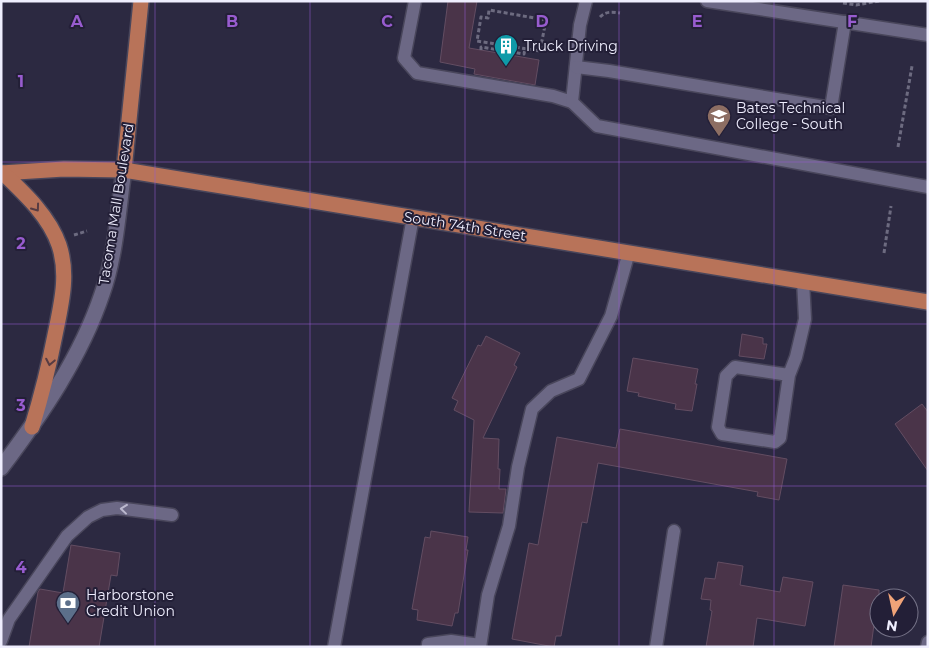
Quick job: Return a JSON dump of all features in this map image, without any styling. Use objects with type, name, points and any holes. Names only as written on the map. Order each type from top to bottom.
[{"type":"main road","name":"Tacoma Mall Boulevard","points":[[1,468],[32,427],[76,352],[90,324],[110,268],[124,170],[141,1]]},
{"type":"main road","name":"South 74th Street","points":[[2,173],[64,169],[124,170],[928,302]]},
{"type":"main road","points":[[2,173],[28,196],[48,225],[58,244],[63,260],[64,278],[61,303],[46,380],[32,427]]},
{"type":"lane","points":[[415,1],[404,58],[417,73],[553,96],[572,102],[597,126],[928,187]]},
{"type":"lane","points":[[572,102],[580,25],[586,1]]},
{"type":"lane","points":[[706,1],[928,35]]},
{"type":"lane","points":[[576,67],[831,108],[845,22]]},
{"type":"lane","points":[[334,647],[413,217]]},
{"type":"lane","points":[[428,647],[428,644],[451,641],[480,646],[488,595],[510,526],[518,467],[532,409],[551,391],[579,379],[611,316],[629,252]]},
{"type":"lane","points":[[789,375],[734,367],[726,376],[718,427],[722,434],[775,442],[780,438],[789,375],[796,357],[805,319],[804,281]]},
{"type":"lane","points":[[1,641],[15,611],[67,536],[88,516],[102,510],[117,508],[172,515]]},
{"type":"lane","points":[[656,647],[674,531]]},
{"type":"lane","points":[[927,647],[928,642]]},
{"type":"path","points":[[839,3],[856,5],[879,1]]},
{"type":"path","points":[[489,10],[546,18],[540,51],[525,49],[477,41],[481,17],[488,18],[489,10]]},
{"type":"path","points":[[598,22],[600,16],[605,13],[620,13]]},
{"type":"path","points":[[480,50],[481,47],[524,54],[525,49]]},
{"type":"path","points":[[898,147],[912,66]]},
{"type":"path","points":[[884,253],[891,206]]},
{"type":"path","points":[[66,237],[87,231]]},
{"type":"building","points":[[448,1],[477,1],[469,48],[539,60],[535,85],[474,74],[475,69],[440,62]]},
{"type":"building","points":[[742,334],[763,338],[763,344],[767,344],[764,359],[739,356]]},
{"type":"building","points":[[486,336],[520,353],[514,365],[517,367],[483,438],[499,439],[499,489],[506,489],[503,513],[469,512],[474,420],[454,410],[458,401],[452,398],[478,345],[481,346]]},
{"type":"building","points":[[633,358],[698,369],[692,411],[675,409],[676,404],[638,396],[639,393],[627,391]]},
{"type":"building","points":[[922,404],[928,412],[928,471],[895,424]]},
{"type":"building","points":[[620,429],[787,459],[779,500],[757,496],[758,492],[598,463],[587,523],[582,522],[561,636],[556,636],[554,647],[512,639],[529,543],[538,545],[557,437],[616,448]]},
{"type":"building","points":[[431,531],[468,537],[466,550],[468,550],[458,613],[455,613],[452,626],[417,620],[418,610],[412,609],[425,537],[430,538]]},
{"type":"building","name":"Harborstone Credit Union","points":[[71,545],[120,553],[117,576],[111,575],[99,647],[29,647],[38,592],[40,589],[63,593]]},
{"type":"building","points":[[718,562],[743,566],[740,585],[780,592],[783,577],[813,582],[805,626],[757,618],[753,647],[706,647],[712,611],[710,610],[711,600],[701,599],[705,578],[715,579]]},
{"type":"building","points":[[843,585],[869,589],[869,638],[872,638],[871,647],[834,647]]},
{"type":"place","name":"Truck Driving","points":[[506,67]]},
{"type":"place","name":"Bates Technical College - South","points":[[719,137]]},
{"type":"place","name":"Harborstone Credit Union","points":[[68,624]]}]
